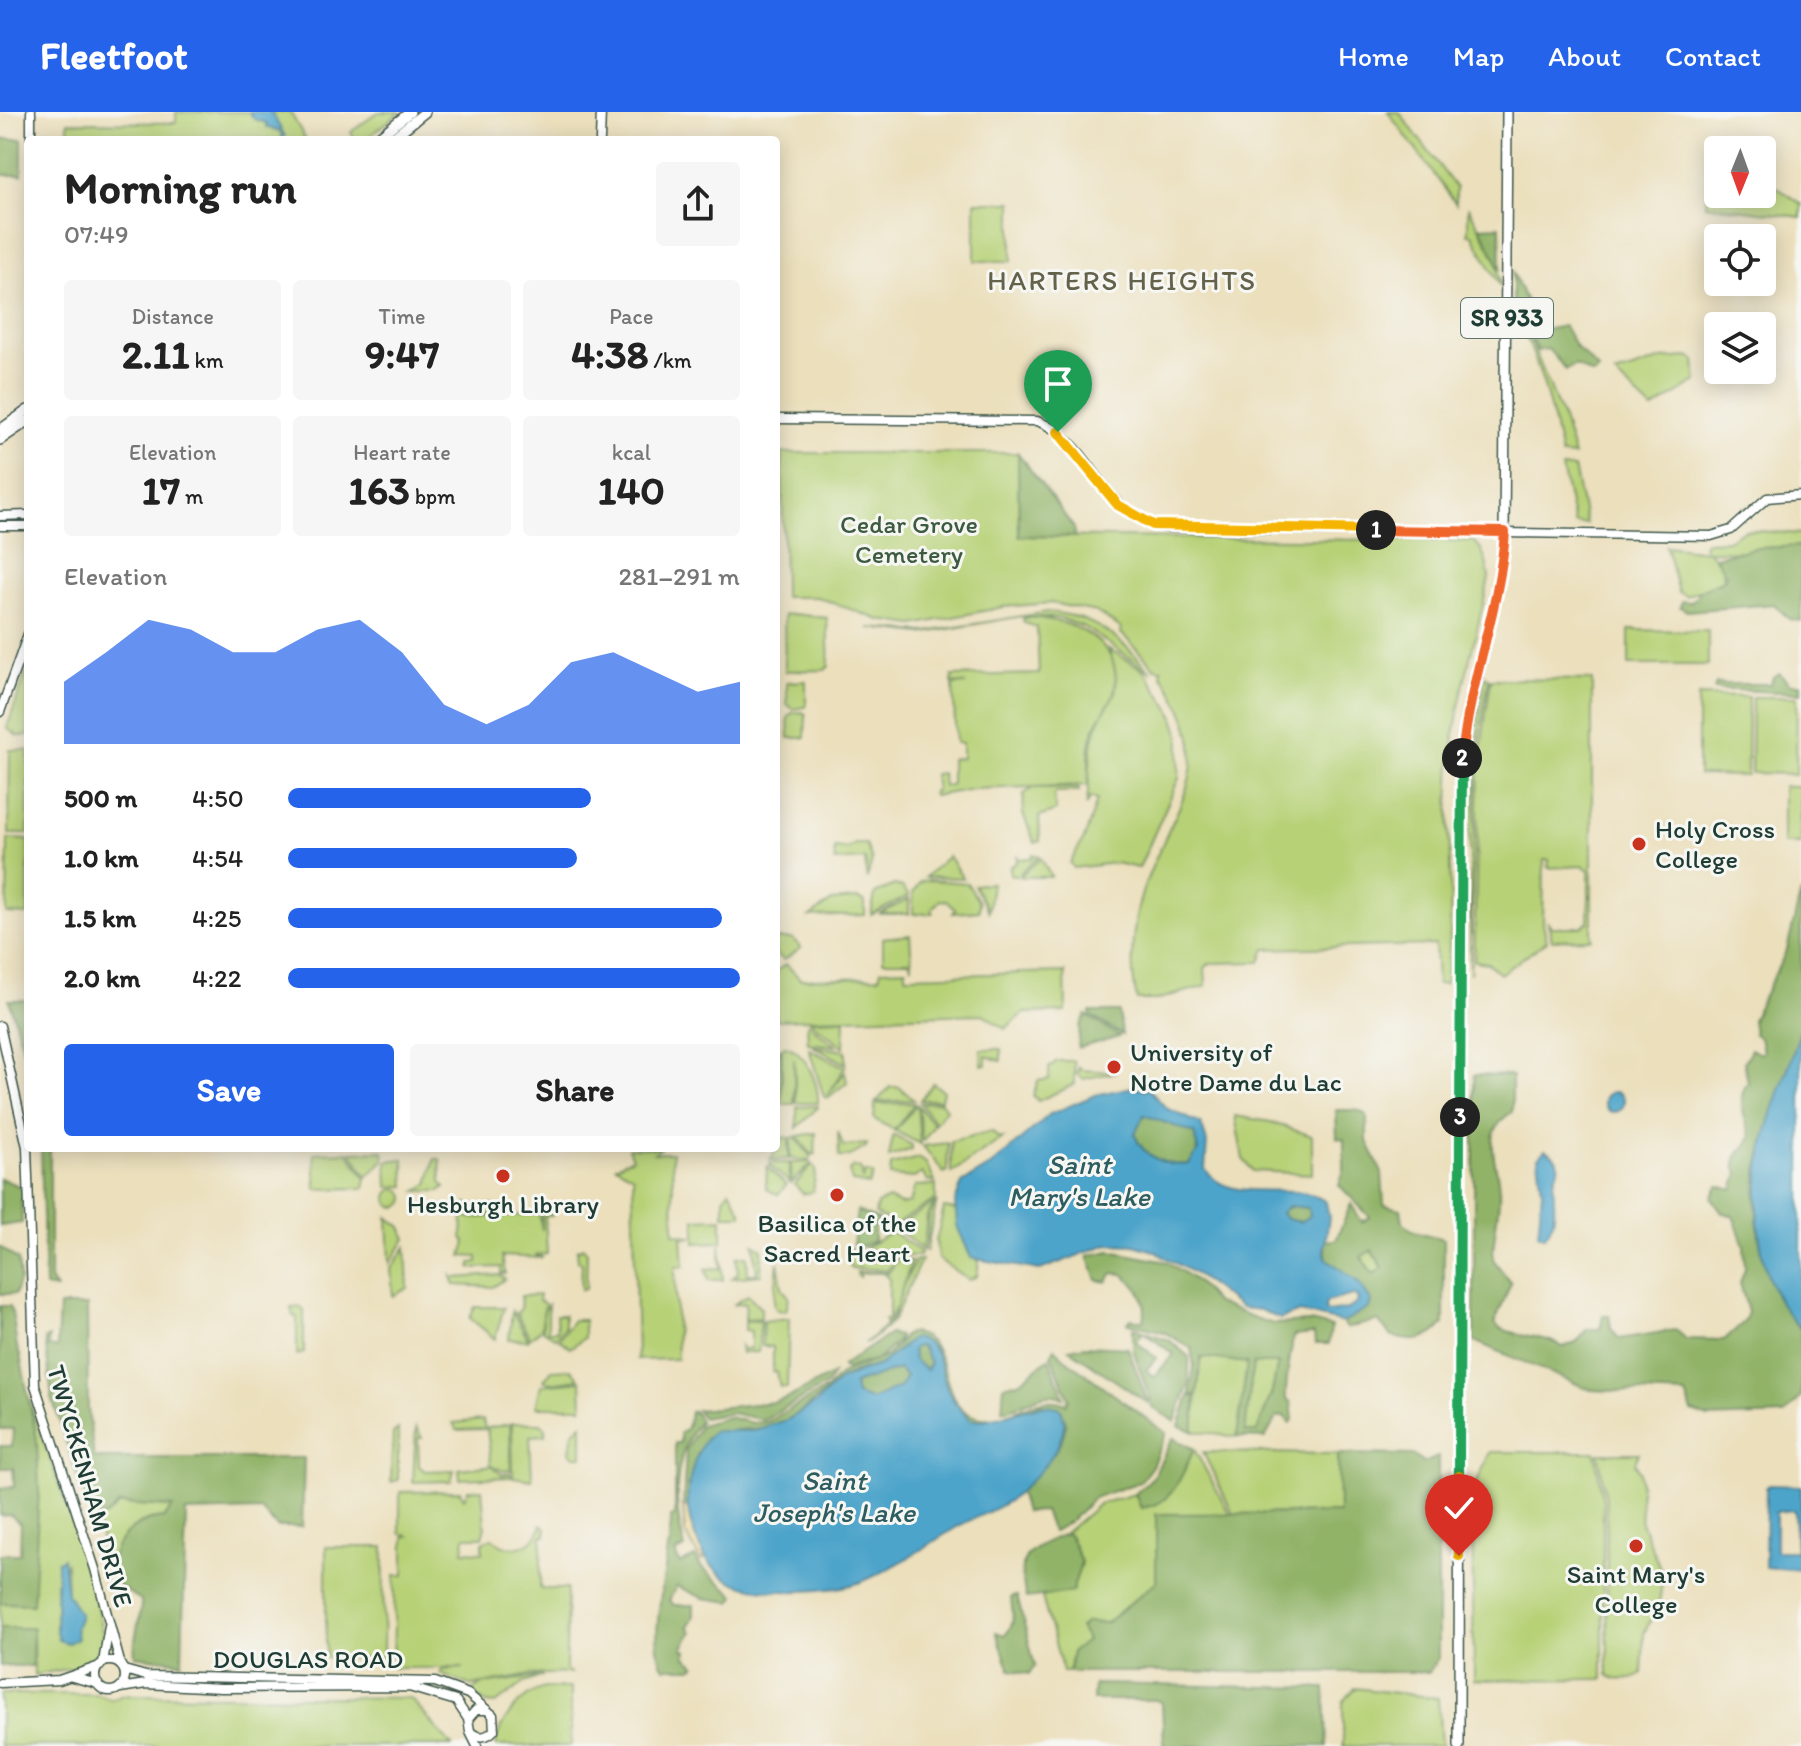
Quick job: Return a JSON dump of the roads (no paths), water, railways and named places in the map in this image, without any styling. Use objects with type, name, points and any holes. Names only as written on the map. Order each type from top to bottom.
[{"type":"main road","points":[[380,136],[410,112]]},
{"type":"main road","points":[[395,136],[425,112]]},
{"type":"main road","name":"SR 933","points":[[1459,1746],[1461,781],[1469,708],[1499,583],[1505,532],[1507,112]]},
{"type":"main road","points":[[0,430],[24,413]]},
{"type":"main road","points":[[0,440],[24,424]]},
{"type":"street","points":[[31,112],[31,136]]},
{"type":"street","points":[[600,136],[601,112]]},
{"type":"street","points":[[780,419],[1037,421],[1067,439],[1122,508],[1137,519],[1161,527],[1711,536],[1731,530],[1767,498],[1801,495]]},
{"type":"street","points":[[0,516],[24,515]]},
{"type":"street","points":[[0,526],[24,526]]},
{"type":"street","points":[[0,712],[24,645]]},
{"type":"street","name":"TWYCKENHAM DRIVE","points":[[0,1026],[24,1134]]},
{"type":"street","name":"TWYCKENHAM DRIVE","points":[[27,1152],[35,1385],[95,1569],[122,1668]]},
{"type":"street","name":"TWYCKENHAM DRIVE","points":[[102,1664],[109,1626]]},
{"type":"street","points":[[0,1683],[44,1682],[72,1677],[113,1662],[122,1668],[125,1679],[120,1688],[106,1691],[98,1685],[72,1677]]},
{"type":"street","points":[[98,1685],[96,1673],[102,1664]]},
{"type":"street","name":"DOUGLAS ROAD","points":[[122,1668],[135,1676],[419,1680],[458,1689],[484,1710]]},
{"type":"street","name":"DOUGLAS ROAD","points":[[120,1688],[142,1684],[221,1688],[409,1687],[456,1701],[468,1719]]},
{"type":"street","points":[[477,1746],[468,1719],[476,1710],[484,1710],[495,1719],[493,1746]]},
{"type":"street","points":[[470,1731],[482,1737],[494,1730]]},
{"type":"water","points":[[249,112],[271,112],[285,136],[266,127],[266,123],[254,119]]},
{"type":"water","points":[[1801,1027],[1801,1329],[1785,1311],[1765,1267],[1760,1242],[1758,1192],[1767,1129]]},
{"type":"water","name":"Saint Mary's Lake","points":[[1132,1087],[1150,1090],[1166,1108],[1201,1124],[1207,1142],[1205,1169],[1216,1181],[1245,1190],[1296,1191],[1326,1202],[1329,1218],[1324,1250],[1327,1259],[1358,1282],[1371,1301],[1369,1308],[1343,1323],[1300,1312],[1280,1319],[1260,1310],[1241,1308],[1194,1273],[1154,1251],[1134,1245],[1108,1244],[1040,1270],[971,1258],[957,1226],[955,1202],[962,1183],[992,1165],[1050,1114],[1095,1095]],"holes":[[[1144,1115],[1194,1133],[1198,1151],[1189,1164],[1164,1162],[1143,1149],[1135,1134]],[[1288,1206],[1308,1208],[1309,1216],[1300,1222],[1287,1219],[1281,1213]],[[1353,1295],[1358,1299],[1348,1309],[1327,1312],[1326,1302]]]},
{"type":"water","points":[[1614,1092],[1621,1095],[1624,1102],[1621,1109],[1614,1112],[1607,1109],[1604,1102],[1607,1095]]},
{"type":"water","points":[[1545,1150],[1555,1157],[1558,1170],[1554,1182],[1554,1216],[1545,1236],[1538,1234],[1542,1191],[1538,1158]]},
{"type":"water","name":"Saint Joseph's Lake","points":[[913,1338],[922,1340],[934,1350],[949,1393],[971,1420],[1053,1406],[1061,1409],[1064,1421],[1058,1445],[1043,1467],[1009,1500],[861,1582],[831,1589],[779,1591],[759,1590],[727,1579],[704,1556],[689,1516],[692,1471],[706,1439],[713,1431],[751,1431],[787,1420],[816,1403],[841,1379],[881,1364]],"holes":[[[916,1346],[922,1347],[930,1363],[926,1370],[914,1360],[912,1350]],[[898,1369],[906,1376],[900,1387],[871,1400],[856,1395],[854,1384]]]},
{"type":"water","points":[[1769,1485],[1801,1486],[1801,1570],[1765,1567],[1766,1488]],"holes":[[[1794,1510],[1796,1551],[1776,1551],[1776,1512]]]},
{"type":"water","points":[[63,1558],[67,1593],[80,1615],[75,1628],[77,1639],[68,1643],[58,1640],[56,1631],[57,1561]]},
{"type":"place","name":"Holy Cross College","points":[[1639,844]]},
{"type":"place","name":"University of Notre Dame du Lac","points":[[1114,1067]]},
{"type":"place","name":"Hesburgh Library","points":[[503,1176]]},
{"type":"place","name":"Basilica of the Sacred Heart","points":[[837,1195]]},
{"type":"place","name":"Saint Mary's College","points":[[1636,1546]]},
{"type":"district","name":"HARTERS HEIGHTS","points":[[1122,280]]},
{"type":"park label","name":"Cedar Grove Cemetery","points":[[909,539]]}]
